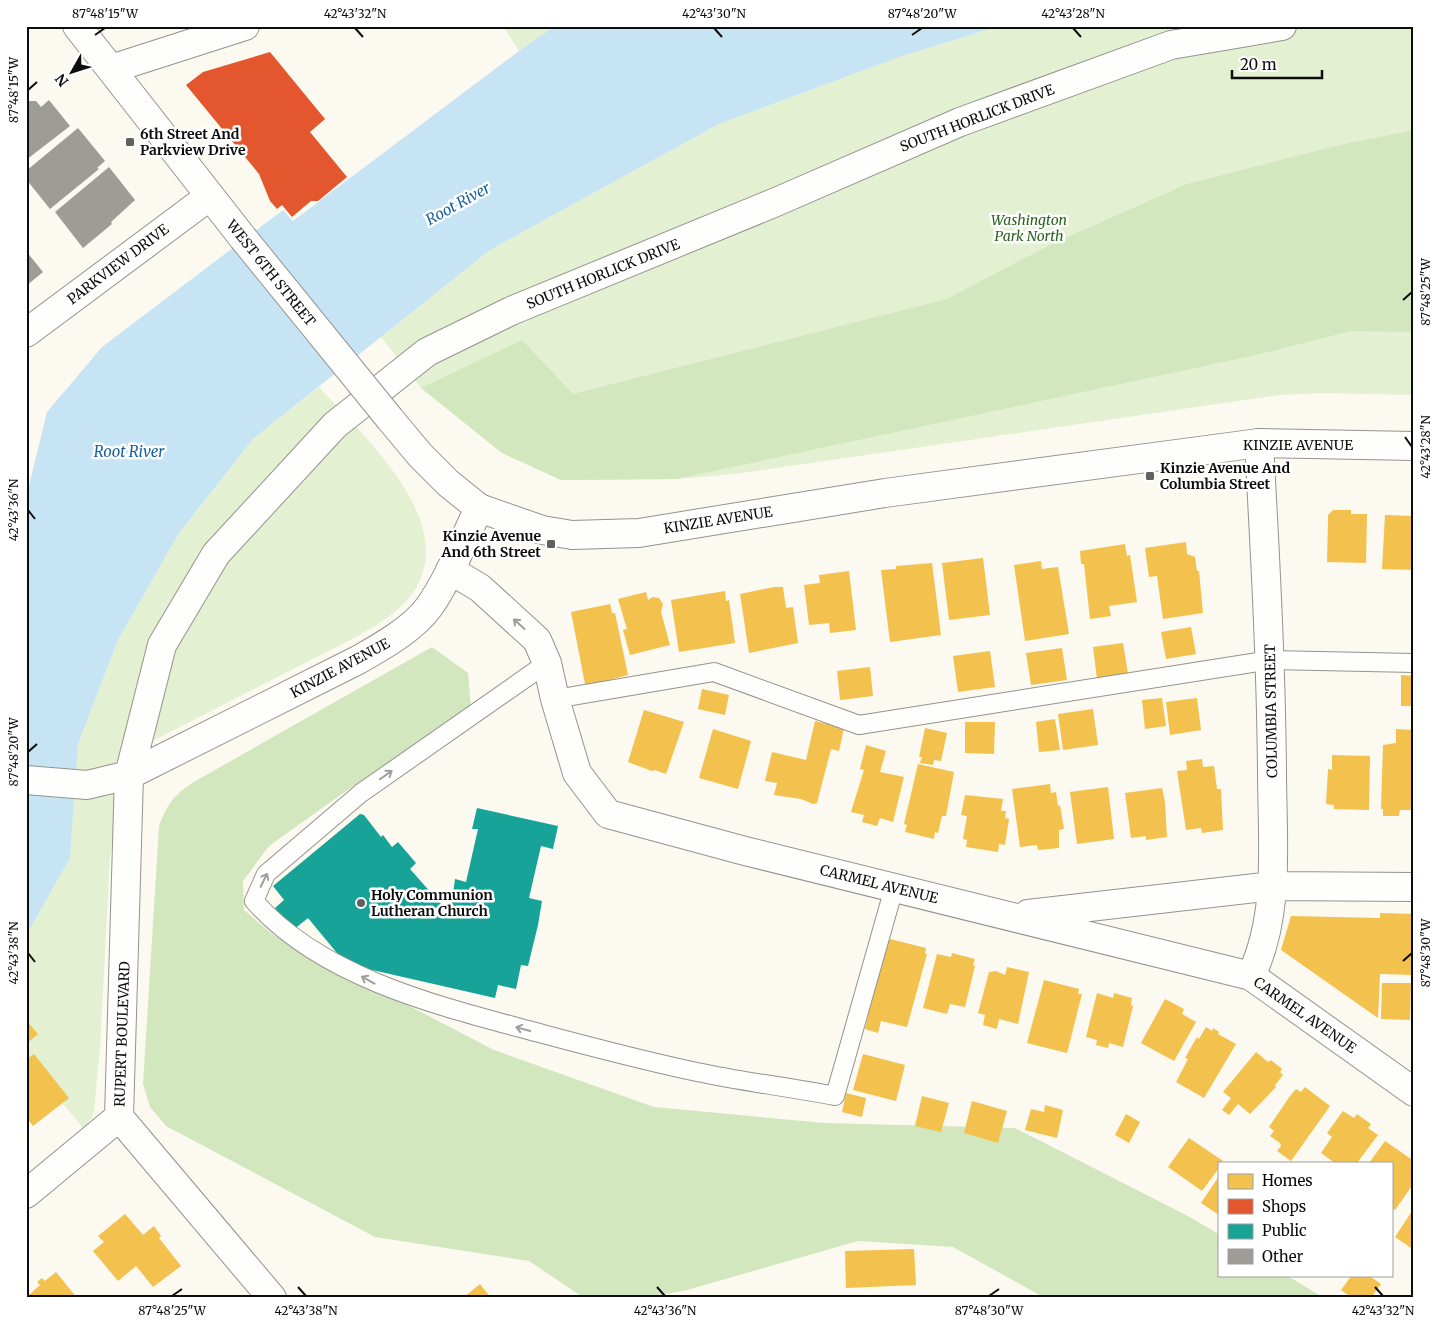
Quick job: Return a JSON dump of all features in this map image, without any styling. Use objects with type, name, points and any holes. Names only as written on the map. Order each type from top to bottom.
[{"type":"street","name":"WEST 6TH STREET","points":[[77,26],[243,238],[390,419],[448,483],[479,508]]},
{"type":"street","points":[[111,69],[245,26]]},
{"type":"street","name":"SOUTH HORLICK DRIVE","points":[[129,775],[162,645],[216,554],[335,425],[427,352],[511,311],[767,206],[960,122],[1171,45],[1282,26]]},
{"type":"street","name":"PARKVIEW DRIVE","points":[[26,333],[210,196]]},
{"type":"street","name":"KINZIE AVENUE","points":[[26,780],[87,785],[129,775],[358,660],[394,639],[428,609],[450,570],[479,508],[542,530],[572,535],[639,534],[885,493],[1259,443],[1414,446]]},
{"type":"street","name":"COLUMBIA STREET","points":[[1251,976],[1264,944],[1273,886],[1270,660],[1259,443]]},
{"type":"street","name":"CARMEL AVENUE","points":[[450,570],[480,588],[537,640],[547,663],[555,699],[577,773],[608,814],[745,851],[1251,976],[1414,1092]]},
{"type":"street","name":"RUPERT BOULEVARD","points":[[129,775],[119,1117],[266,1296]]},
{"type":"street","points":[[1009,916],[1273,886],[1414,887]]},
{"type":"street","points":[[26,1194],[119,1117]]},
{"type":"lane","points":[[555,699],[714,672],[859,725],[1270,660],[1414,663]]},
{"type":"lane","points":[[547,663],[361,793],[266,874],[254,901],[272,921],[300,940],[375,984],[476,1016],[570,1041],[710,1075],[835,1096],[894,888]]},
{"type":"green space","points":[[503,26],[555,26],[519,51]]},
{"type":"green space","name":"Washington Park North","points":[[1000,26],[1414,26],[1414,395],[1321,393],[1279,395],[735,474],[676,479],[561,480],[502,453],[421,388],[381,337],[490,250],[719,124],[902,56]]},
{"type":"green space","points":[[1414,130],[1414,332],[1351,331],[1256,355],[676,479],[561,480],[502,453],[421,388],[522,340],[573,394],[947,299],[1050,245],[1187,184],[1340,145]]},
{"type":"green space","points":[[319,387],[378,452],[398,478],[414,505],[424,532],[425,559],[417,586],[412,595],[398,609],[356,637],[125,755],[110,857],[100,1048],[94,1110],[92,1118],[83,1128],[26,1058],[26,936],[70,858],[78,744],[118,640],[179,533],[253,439]]},
{"type":"green space","points":[[432,647],[468,673],[471,708],[346,791],[269,846],[243,881],[244,910],[275,936],[494,1050],[654,1107],[824,1123],[1015,1128],[1186,1215],[1218,1233],[1218,1276],[1288,1276],[1324,1298],[1045,1298],[953,1247],[858,1241],[687,1290],[646,1298],[584,1298],[529,1261],[375,1237],[166,1126],[150,1107],[143,1084],[159,826],[165,812],[175,797],[192,783]]},
{"type":"water","name":"Root River","points":[[555,26],[1000,26],[902,56],[719,124],[490,250],[253,439],[179,533],[118,640],[78,744],[70,858],[26,936],[26,498],[47,412],[102,347],[283,210],[293,221]]},
{"type":"building: Homes","points":[[1333,510],[1351,510],[1351,514],[1367,514],[1366,563],[1327,562],[1328,515]]},
{"type":"building: Homes","points":[[1385,515],[1414,516],[1414,570],[1382,569]]},
{"type":"building: Homes","points":[[1186,542],[1187,554],[1195,557],[1197,571],[1199,571],[1203,613],[1163,619],[1157,576],[1149,577],[1145,548]]},
{"type":"building: Homes","points":[[1125,544],[1127,556],[1130,555],[1137,602],[1109,606],[1111,616],[1090,619],[1084,564],[1081,564],[1080,551]]},
{"type":"building: Homes","points":[[983,558],[990,615],[949,620],[942,563]]},
{"type":"building: Homes","points":[[1041,561],[1042,569],[1058,567],[1069,634],[1025,641],[1014,565]]},
{"type":"building: Homes","points":[[932,563],[941,635],[890,642],[881,570],[896,569],[896,566]]},
{"type":"building: Homes","points":[[849,571],[856,630],[830,633],[829,623],[809,625],[804,585],[820,583],[819,575]]},
{"type":"building: Homes","points":[[783,587],[786,608],[793,607],[798,643],[749,653],[740,594]]},
{"type":"building: Homes","points":[[725,591],[726,601],[729,600],[735,643],[679,652],[671,600]]},
{"type":"building: Homes","points":[[646,592],[648,600],[653,597],[659,598],[663,604],[661,612],[670,645],[630,655],[623,630],[627,629],[618,599]]},
{"type":"building: Homes","points":[[610,604],[612,613],[615,613],[628,675],[609,680],[610,684],[586,689],[571,612]]},
{"type":"building: Homes","points":[[1191,627],[1196,654],[1166,659],[1161,632]]},
{"type":"building: Homes","points":[[1123,643],[1128,674],[1097,679],[1093,647]]},
{"type":"building: Homes","points":[[1062,648],[1067,680],[1031,685],[1026,653]]},
{"type":"building: Homes","points":[[990,651],[995,687],[958,692],[953,656]]},
{"type":"building: Homes","points":[[870,667],[873,696],[840,700],[837,671]]},
{"type":"building: Homes","points":[[1401,675],[1414,676],[1414,706],[1401,706]]},
{"type":"building: Homes","points":[[702,689],[729,695],[725,715],[698,709]]},
{"type":"building: Homes","points":[[1162,698],[1166,726],[1145,729],[1142,700]]},
{"type":"building: Homes","points":[[1197,698],[1201,730],[1170,735],[1166,702]]},
{"type":"building: Homes","points":[[1093,709],[1098,745],[1063,750],[1058,714]]},
{"type":"building: Homes","points":[[644,710],[684,722],[666,774],[628,762]]},
{"type":"building: Homes","points":[[1055,719],[1060,750],[1039,752],[1036,722]]},
{"type":"building: Homes","points":[[815,721],[844,728],[839,751],[831,749],[817,803],[813,804],[801,799],[774,795],[777,783],[765,781],[772,752],[806,760]]},
{"type":"building: Homes","points":[[965,722],[995,722],[994,754],[965,753]]},
{"type":"building: Homes","points":[[925,728],[947,733],[941,761],[934,760],[933,765],[920,763],[922,757],[919,757]]},
{"type":"building: Homes","points":[[713,729],[751,741],[738,789],[699,778]]},
{"type":"building: Homes","points":[[1396,729],[1414,730],[1414,810],[1400,810],[1399,816],[1383,816],[1383,809],[1381,809],[1383,745],[1396,743]]},
{"type":"building: Homes","points":[[866,745],[886,751],[880,772],[904,777],[893,822],[880,818],[877,826],[862,822],[864,815],[851,812],[864,770],[860,769]]},
{"type":"building: Homes","points":[[1332,755],[1370,756],[1369,810],[1334,809],[1334,805],[1326,804],[1328,769],[1332,770]]},
{"type":"building: Homes","points":[[1202,759],[1203,767],[1214,766],[1217,789],[1221,789],[1223,830],[1202,833],[1201,828],[1186,830],[1177,771],[1187,770],[1186,761]]},
{"type":"building: Homes","points":[[918,764],[954,772],[946,816],[942,816],[938,833],[935,832],[934,839],[905,832],[907,825],[904,824]]},
{"type":"building: Homes","points":[[1050,784],[1051,793],[1056,792],[1064,829],[1059,830],[1059,848],[1038,850],[1037,845],[1020,847],[1012,789]]},
{"type":"building: Homes","points":[[1108,787],[1114,839],[1077,844],[1070,792]]},
{"type":"building: Homes","points":[[1162,788],[1165,802],[1167,837],[1146,840],[1146,836],[1131,838],[1125,793]]},
{"type":"building: Homes","points":[[965,795],[1003,799],[1001,811],[1006,811],[1005,818],[1009,819],[1005,845],[999,844],[998,852],[966,847],[967,840],[963,839],[967,816],[961,815]]},
{"type":"building: Homes","points":[[1380,913],[1414,914],[1414,975],[1380,974],[1378,1018],[1281,950],[1291,916],[1380,918]]},
{"type":"building: Homes","points":[[886,938],[926,948],[925,954],[927,954],[907,1027],[881,1021],[878,1033],[865,1029]]},
{"type":"building: Homes","points":[[952,953],[975,959],[965,1007],[950,1004],[947,1014],[923,1008],[937,954],[951,957]]},
{"type":"building: Homes","points":[[1007,967],[1029,972],[1018,1024],[999,1019],[997,1029],[983,1025],[985,1015],[978,1013],[989,972],[996,971],[1005,975]]},
{"type":"building: Homes","points":[[1044,980],[1079,989],[1078,994],[1082,994],[1067,1053],[1027,1043]]},
{"type":"building: Homes","points":[[1382,983],[1411,983],[1410,1020],[1381,1019]]},
{"type":"building: Homes","points":[[1097,993],[1113,998],[1114,993],[1132,998],[1131,1005],[1133,1006],[1123,1047],[1109,1043],[1108,1048],[1096,1045],[1097,1040],[1086,1037]]},
{"type":"building: Homes","points":[[1165,999],[1184,1009],[1182,1014],[1196,1022],[1174,1061],[1141,1043]]},
{"type":"building: Homes","points":[[26,1020],[38,1034],[26,1044]]},
{"type":"building: Homes","points":[[1206,1027],[1212,1031],[1213,1028],[1219,1032],[1218,1034],[1236,1044],[1204,1098],[1176,1082],[1188,1059],[1185,1058],[1197,1037],[1199,1039]]},
{"type":"building: Homes","points":[[1256,1052],[1268,1062],[1271,1060],[1282,1069],[1280,1072],[1283,1075],[1275,1085],[1276,1087],[1250,1114],[1238,1104],[1229,1115],[1222,1110],[1231,1098],[1223,1092]]},
{"type":"building: Homes","points":[[34,1054],[69,1098],[33,1126],[26,1117],[26,1060]]},
{"type":"building: Homes","points":[[863,1054],[905,1065],[896,1101],[853,1090]]},
{"type":"building: Homes","points":[[1305,1087],[1330,1106],[1291,1161],[1277,1151],[1281,1146],[1280,1143],[1270,1136],[1274,1131],[1269,1127],[1296,1089],[1301,1092]]},
{"type":"building: Homes","points":[[846,1093],[866,1098],[862,1117],[842,1112]]},
{"type":"building: Homes","points":[[922,1096],[949,1103],[941,1132],[915,1126]]},
{"type":"building: Homes","points":[[972,1101],[1007,1111],[998,1143],[964,1133]]},
{"type":"building: Homes","points":[[1045,1105],[1063,1110],[1057,1138],[1025,1130],[1031,1109],[1044,1112]]},
{"type":"building: Homes","points":[[1343,1111],[1354,1118],[1357,1114],[1371,1124],[1368,1128],[1378,1135],[1358,1162],[1334,1162],[1321,1153],[1332,1137],[1327,1133]]},
{"type":"building: Homes","points":[[1126,1114],[1140,1122],[1129,1143],[1115,1135]]},
{"type":"building: Homes","points":[[1189,1138],[1223,1161],[1218,1162],[1218,1169],[1202,1191],[1168,1167]]},
{"type":"building: Homes","points":[[1385,1141],[1414,1161],[1414,1183],[1395,1210],[1392,1208],[1392,1162],[1370,1162]]},
{"type":"building: Homes","points":[[1218,1178],[1218,1214],[1201,1203]]},
{"type":"building: Homes","points":[[1414,1208],[1414,1250],[1395,1237]]},
{"type":"building: Homes","points":[[125,1214],[143,1235],[154,1226],[161,1236],[159,1238],[181,1266],[153,1287],[136,1266],[118,1281],[93,1251],[104,1242],[98,1236]]},
{"type":"building: Homes","points":[[914,1249],[916,1285],[846,1288],[845,1251]]},
{"type":"building: Homes","points":[[56,1272],[77,1298],[30,1298],[28,1296],[40,1285],[37,1282],[42,1278],[45,1281]]},
{"type":"building: Homes","points":[[1351,1276],[1369,1276],[1381,1284],[1371,1298],[1352,1298],[1341,1290]]},
{"type":"building: Homes","points":[[480,1284],[491,1298],[463,1298]]},
{"type":"building: Shops","points":[[270,52],[325,119],[310,132],[347,177],[318,201],[311,201],[292,217],[282,205],[277,209],[270,201],[259,174],[186,85],[203,72]]},
{"type":"building: Public","name":"Holy Communion Lutheran Church","points":[[477,808],[558,826],[553,849],[541,846],[529,898],[542,901],[538,925],[528,966],[521,965],[516,989],[498,985],[495,998],[346,964],[308,918],[293,930],[275,908],[284,900],[273,886],[360,814],[364,815],[381,837],[383,835],[392,847],[398,842],[416,863],[410,869],[441,904],[432,911],[450,915],[455,879],[466,882],[478,829],[472,829]]},
{"type":"building: Other","points":[[49,100],[70,126],[26,160],[26,103],[36,101],[41,107]]},
{"type":"building: Other","points":[[78,128],[105,161],[97,168],[99,169],[50,209],[26,179],[26,171]]},
{"type":"building: Other","points":[[109,167],[135,200],[111,222],[112,224],[83,248],[55,212]]},
{"type":"building: Other","points":[[26,251],[43,272],[26,286]]},
{"type":"place","name":"6th Street And Parkview Drive","points":[[130,142]]},
{"type":"place","name":"Kinzie Avenue And Columbia Street","points":[[1150,476]]},
{"type":"place","name":"Kinzie Avenue And 6th Street","points":[[551,544]]},
{"type":"place","name":"Holy Communion Lutheran Church","points":[[361,903]]}]
